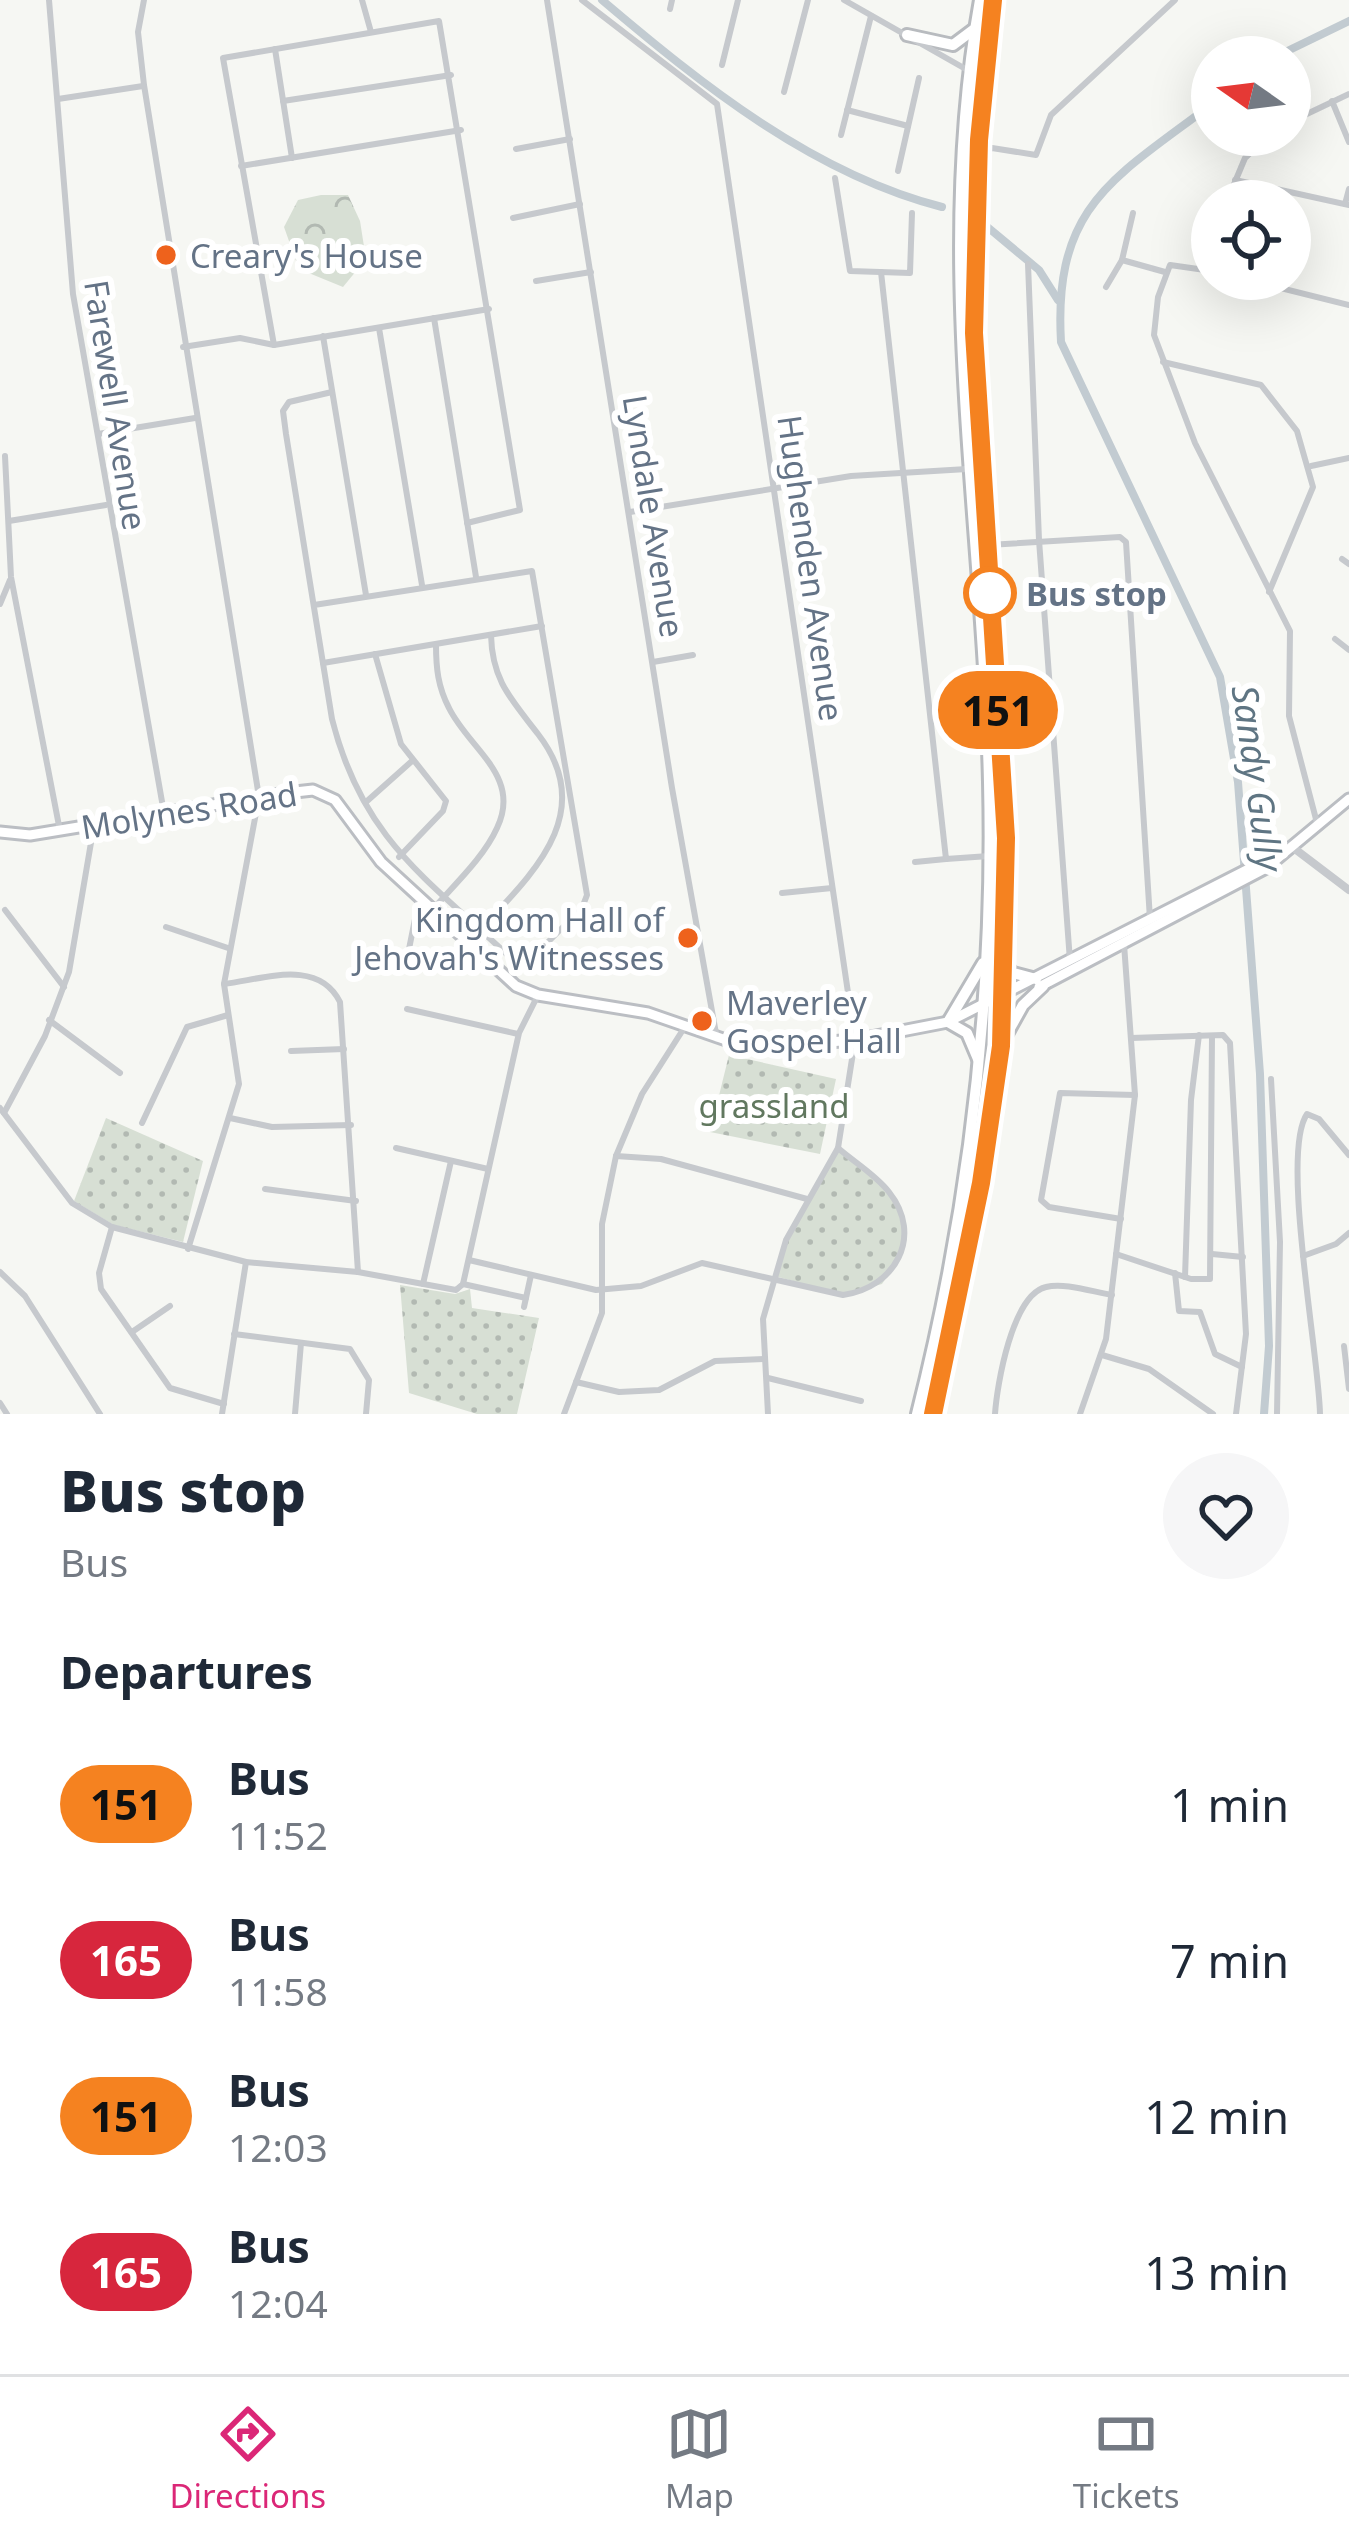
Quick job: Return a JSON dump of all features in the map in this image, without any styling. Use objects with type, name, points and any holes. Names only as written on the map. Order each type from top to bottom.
[{"type":"highway","points":[[917,1414],[960,1203],[984,1005],[989,780],[967,469],[961,220],[980,0]]},
{"type":"highway","points":[[933,1414],[981,1183],[1001,1046],[1006,838],[974,333],[978,155],[993,0]]},
{"type":"highway","points":[[907,35],[953,46],[975,26]]},
{"type":"highway","points":[[980,1065],[967,1033],[948,1022],[986,954]]},
{"type":"highway","points":[[1000,959],[1012,973],[1040,982],[1001,1046]]},
{"type":"main road","name":"Molynes Road","points":[[2,835],[60,831],[313,790],[328,794],[381,862],[508,980],[538,995],[687,1024],[717,1040],[749,1048],[855,1040],[948,1022],[1124,944],[1268,861],[1349,799]]},
{"type":"main road","name":"Molynes Road","points":[[1040,982],[1150,919],[1223,888]]},
{"type":"street","name":"Farewell Avenue","points":[[49,0],[73,294],[106,505],[164,813]]},
{"type":"street","points":[[144,0],[138,32],[143,86],[259,797],[224,984],[239,1084],[188,1249]]},
{"type":"street","points":[[362,0],[371,32]]},
{"type":"street","name":"Lyndale Avenue","points":[[547,0],[717,1040]]},
{"type":"street","name":"Hughenden Avenue","points":[[582,0],[717,104],[855,1040],[838,1148]]},
{"type":"street","points":[[722,65],[738,0]]},
{"type":"street","points":[[784,92],[808,0]]},
{"type":"street","points":[[844,0],[985,80]]},
{"type":"street","points":[[978,155],[992,148],[1036,155],[1052,116],[1175,0]]},
{"type":"street","points":[[841,135],[872,16]]},
{"type":"street","points":[[274,345],[223,58],[439,21],[519,512],[467,524]]},
{"type":"street","points":[[275,49],[292,158]]},
{"type":"street","points":[[283,101],[451,75]]},
{"type":"street","points":[[898,171],[919,78]]},
{"type":"street","points":[[58,99],[143,86]]},
{"type":"street","points":[[1311,112],[1349,94]]},
{"type":"street","points":[[1332,101],[1349,142]]},
{"type":"street","points":[[848,110],[908,126]]},
{"type":"street","points":[[241,166],[460,130]]},
{"type":"street","points":[[516,149],[570,139]]},
{"type":"street","points":[[1235,180],[1247,156]]},
{"type":"street","points":[[835,178],[848,268],[910,272],[912,212]]},
{"type":"street","points":[[1311,196],[1347,204],[1349,189]]},
{"type":"street","points":[[513,218],[580,204]]},
{"type":"street","points":[[1106,287],[1122,260],[1133,213]]},
{"type":"street","points":[[1122,260],[1166,272]]},
{"type":"street","points":[[1191,266],[1176,263],[1166,272],[1154,316],[1162,362],[1195,443],[1290,631],[1289,716],[1317,824]]},
{"type":"street","points":[[1028,264],[1039,540],[1070,964]]},
{"type":"street","points":[[536,281],[591,272]]},
{"type":"street","points":[[881,272],[946,859]]},
{"type":"street","points":[[1311,296],[1349,305]]},
{"type":"street","points":[[183,347],[240,338],[274,345],[489,309]]},
{"type":"street","points":[[434,318],[476,577]]},
{"type":"street","points":[[379,327],[422,585]]},
{"type":"street","points":[[323,336],[365,596]]},
{"type":"street","points":[[1162,362],[1261,385],[1297,431],[1311,466],[1308,504],[1269,592]]},
{"type":"street","points":[[314,605],[529,568],[586,898],[521,965],[399,857],[366,802],[337,737],[323,663],[283,415],[289,402],[332,392]]},
{"type":"street","points":[[97,434],[196,418]]},
{"type":"street","points":[[4,456],[11,577],[60,831]]},
{"type":"street","points":[[1311,466],[1349,458]]},
{"type":"street","points":[[630,512],[900,471],[967,469]]},
{"type":"street","points":[[10,521],[106,505]]},
{"type":"street","points":[[972,545],[1120,536],[1126,542],[1150,919]]},
{"type":"street","points":[[0,604],[11,577]]},
{"type":"street","points":[[323,663],[542,626]]},
{"type":"street","points":[[481,929],[536,871],[560,820],[558,782],[545,745],[500,687],[491,635]]},
{"type":"street","points":[[1335,639],[1349,650]]},
{"type":"street","points":[[432,911],[496,832],[504,800],[499,775],[450,710],[436,672],[436,645]]},
{"type":"street","points":[[375,654],[393,725],[446,805],[399,857]]},
{"type":"street","points":[[652,662],[692,655]]},
{"type":"street","points":[[545,745],[562,738]]},
{"type":"street","points":[[366,802],[412,760]]},
{"type":"street","points":[[560,820],[574,815]]},
{"type":"street","points":[[94,825],[64,987],[2,1110],[72,1203],[112,1227],[246,1262],[358,1272],[456,1290],[463,1284],[469,1260],[518,1034],[538,995]]},
{"type":"street","points":[[1290,845],[1349,890]]},
{"type":"street","points":[[915,862],[989,856]]},
{"type":"street","points":[[782,893],[832,888]]},
{"type":"street","points":[[405,969],[419,899]]},
{"type":"street","points":[[5,910],[64,987]]},
{"type":"street","points":[[166,928],[228,948]]},
{"type":"street","points":[[1080,1414],[1102,1355],[1135,1094],[1124,944]]},
{"type":"street","points":[[224,984],[317,976],[340,1002],[358,1272]]},
{"type":"street","points":[[407,1009],[518,1034]]},
{"type":"street","points":[[142,1123],[187,1027],[228,1015]]},
{"type":"street","points":[[50,1020],[120,1073]]},
{"type":"street","points":[[564,1414],[597,1334],[602,1224],[616,1156],[642,1094],[687,1024]]},
{"type":"street","points":[[1185,1277],[1191,1100],[1199,1035]]},
{"type":"street","points":[[1116,1254],[1209,1280],[1212,1036]]},
{"type":"street","points":[[1131,1038],[1227,1037],[1233,1054],[1243,1257],[1242,1367],[1236,1414]]},
{"type":"street","points":[[291,1052],[344,1048]]},
{"type":"street","points":[[1271,1079],[1280,1241],[1277,1414]]},
{"type":"street","points":[[1120,1219],[1048,1208],[1041,1200],[1060,1093],[1135,1094]]},
{"type":"street","points":[[1320,1414],[1298,1161],[1307,1114],[1319,1119],[1349,1155]]},
{"type":"street","points":[[230,1118],[272,1127],[351,1125]]},
{"type":"street","points":[[1340,1145],[1349,1137]]},
{"type":"street","points":[[396,1148],[488,1169]]},
{"type":"street","points":[[469,1260],[598,1289],[641,1286],[696,1263],[773,1278],[843,1295],[882,1285],[897,1263],[904,1231],[901,1213],[888,1190],[838,1148],[807,1199],[773,1278],[763,1319],[768,1414]]},
{"type":"street","points":[[616,1156],[662,1159],[807,1199]]},
{"type":"street","points":[[423,1284],[451,1161]]},
{"type":"street","points":[[265,1190],[356,1201]]},
{"type":"street","points":[[112,1227],[99,1282],[177,1393],[224,1404]]},
{"type":"street","points":[[1303,1256],[1336,1244],[1349,1233]]},
{"type":"street","points":[[1212,1254],[1243,1257]]},
{"type":"street","points":[[222,1414],[246,1262]]},
{"type":"street","points":[[0,1272],[25,1297],[100,1414]]},
{"type":"street","points":[[1174,1273],[1179,1311],[1200,1312],[1215,1354],[1242,1367]]},
{"type":"street","points":[[463,1284],[525,1303],[531,1275]]},
{"type":"street","points":[[994,1414],[1002,1363],[1032,1295],[1046,1286],[1112,1295]]},
{"type":"street","points":[[132,1332],[170,1306]]},
{"type":"street","points":[[234,1334],[339,1346],[359,1357],[369,1380],[366,1414]]},
{"type":"street","points":[[295,1414],[301,1343]]},
{"type":"street","points":[[1344,1346],[1349,1389]]},
{"type":"street","points":[[1102,1355],[1149,1369],[1198,1410],[1213,1414]]},
{"type":"street","points":[[576,1382],[619,1391],[659,1390],[715,1361],[765,1359]]},
{"type":"street","points":[[767,1378],[861,1400]]},
{"type":"street","points":[[0,1403],[7,1414]]},
{"type":"green space","points":[[348,195],[360,221],[366,259],[343,287],[299,269],[284,227],[298,200]]},
{"type":"green space","name":"grassland","points":[[729,1055],[836,1079],[820,1154],[710,1132]]},
{"type":"green space","points":[[106,1118],[203,1161],[183,1242],[114,1225],[74,1201]]},
{"type":"green space","points":[[838,1148],[886,1192],[902,1223],[902,1241],[882,1284],[843,1295],[775,1276],[786,1240]]},
{"type":"green space","points":[[400,1285],[455,1294],[470,1289],[472,1308],[539,1318],[517,1414],[477,1414],[409,1393]]},
{"type":"waterway","points":[[602,0],[761,123],[848,173],[942,207]]},
{"type":"waterway","name":"Sandy Gully","points":[[1311,39],[1349,21]]},
{"type":"waterway","name":"Sandy Gully","points":[[1191,120],[1119,175],[1080,226],[1061,295],[1061,342],[1220,677],[1238,782],[1260,1074],[1269,1346],[1264,1414]]},
{"type":"waterway","points":[[985,225],[1039,270],[1058,300]]},
{"type":"bus line","name":"151","points":[[933,1414],[981,1183],[1001,1046],[1000,907],[1006,838],[974,333],[979,140],[993,0]]},
{"type":"place","name":"Creary's House","points":[[166,255]]},
{"type":"place","name":"Bus stop","points":[[990,593]]},
{"type":"place","name":"Kingdom Hall of Jehovah's Witnesses","points":[[688,938]]},
{"type":"place","name":"Maverley Gospel Hall","points":[[702,1021]]}]
